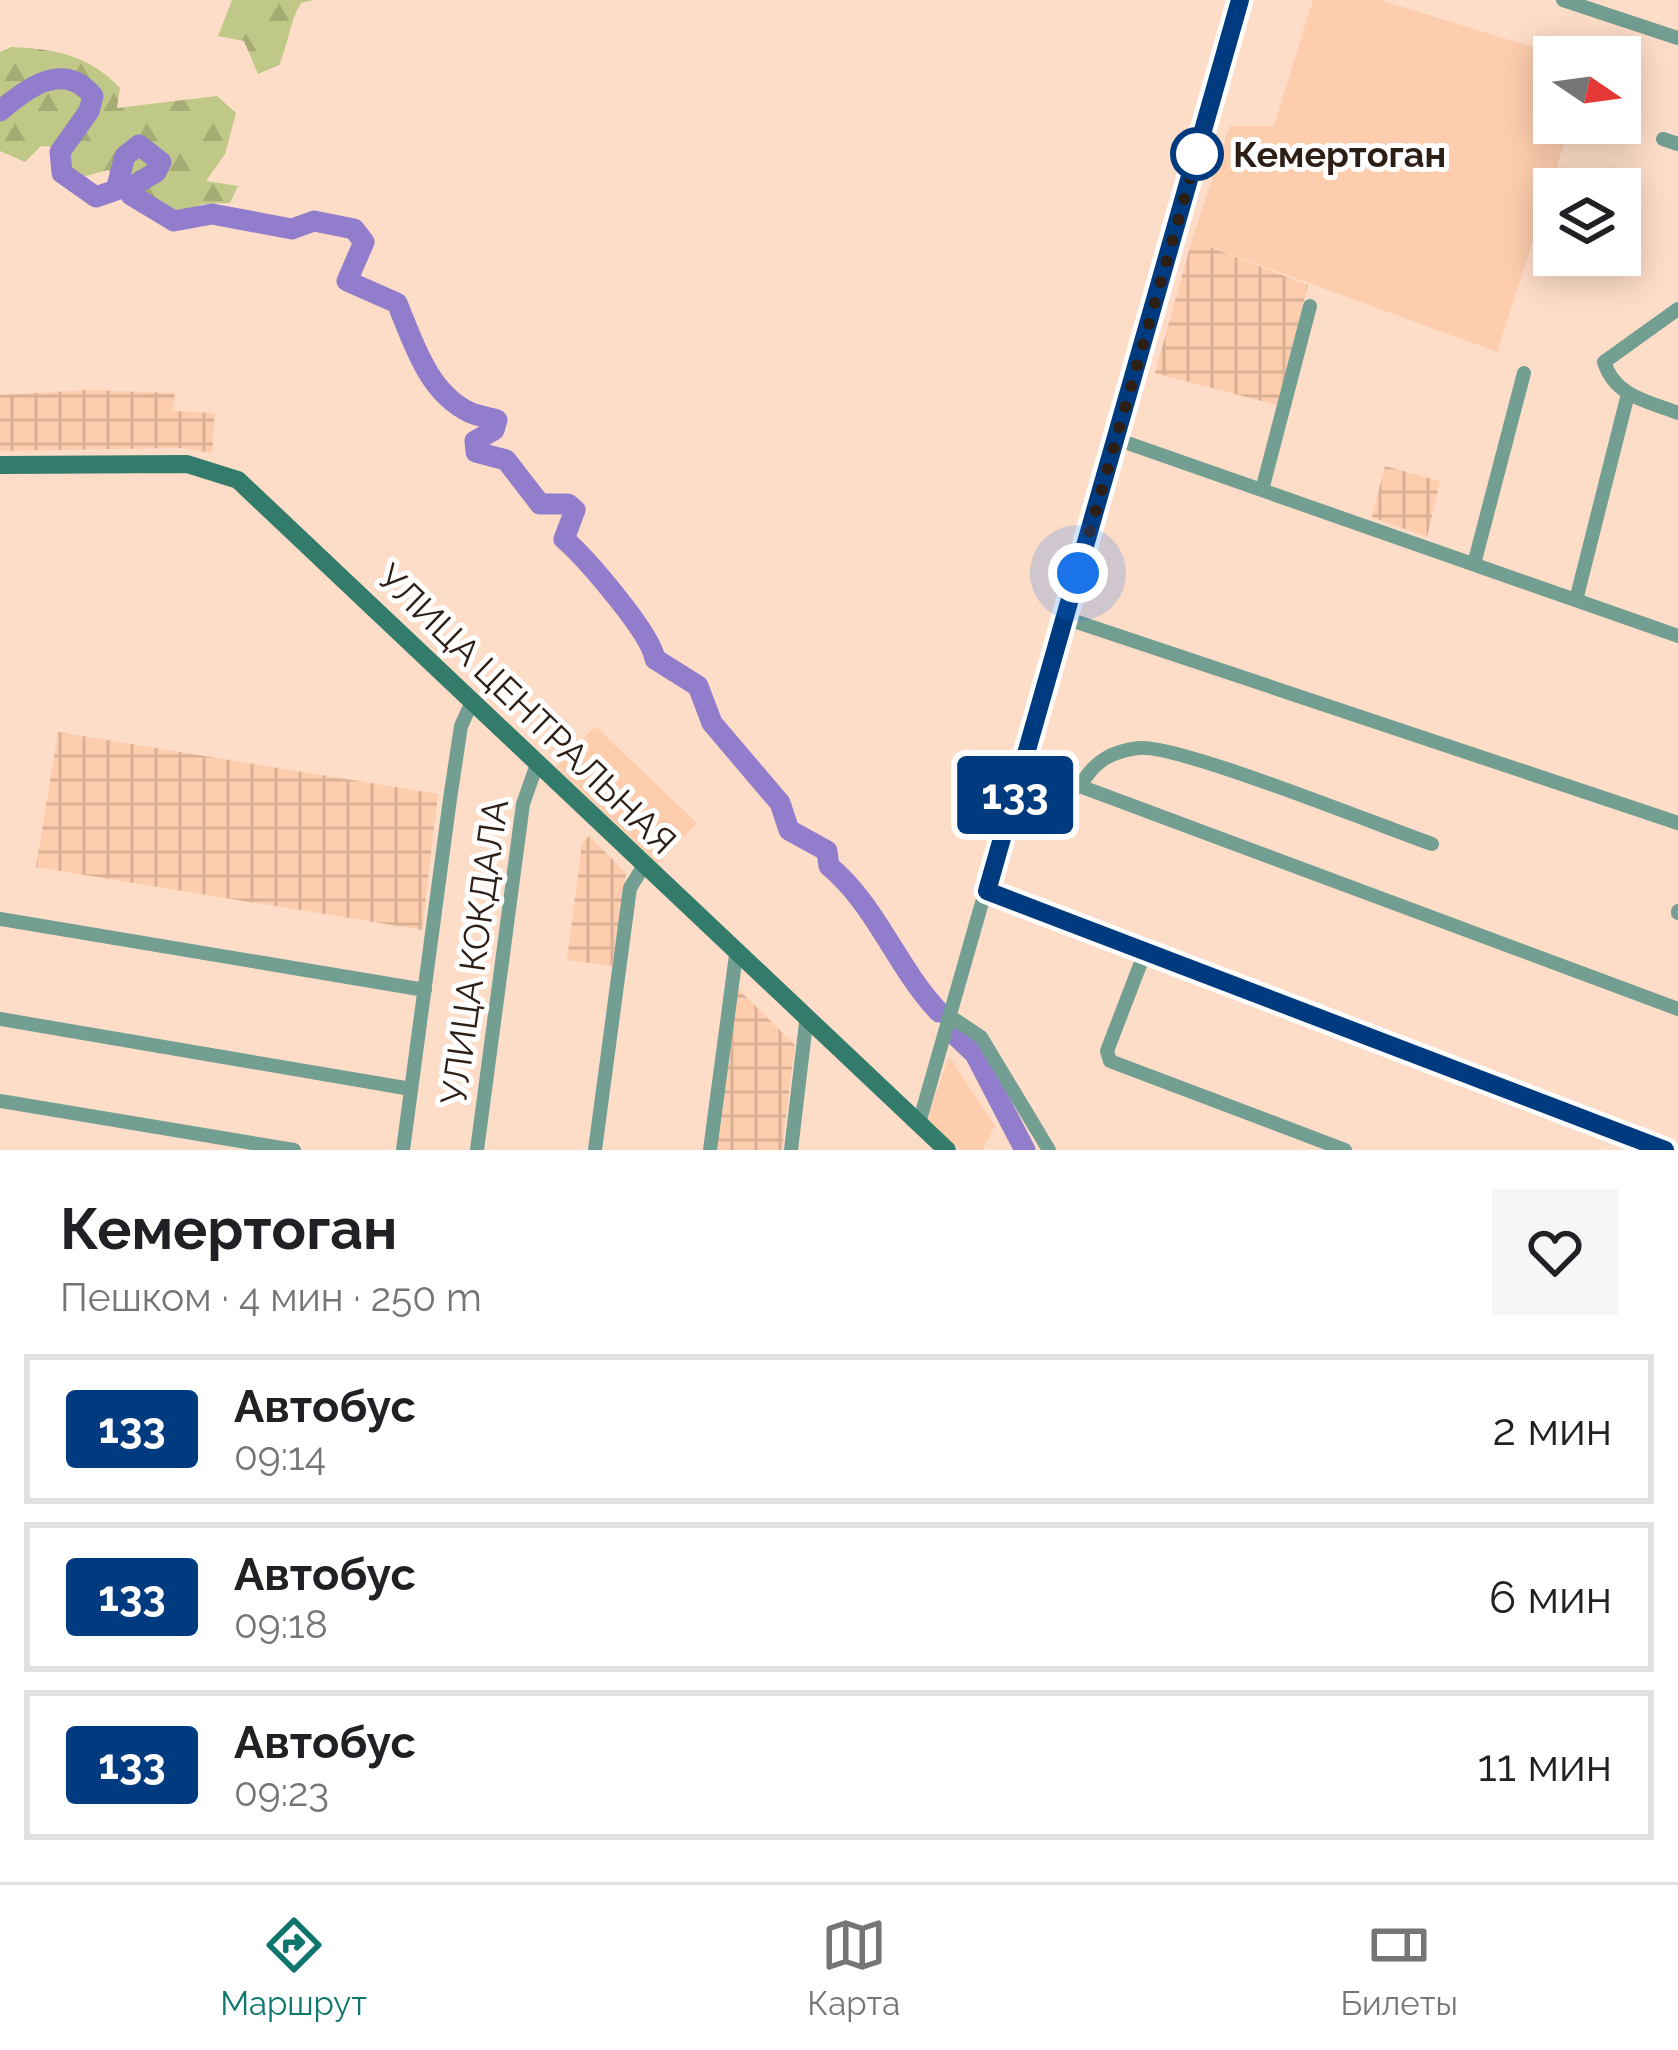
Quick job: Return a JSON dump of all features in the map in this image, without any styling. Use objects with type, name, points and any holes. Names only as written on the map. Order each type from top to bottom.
[{"type":"main road","name":"УЛИЦА ЦЕНТРАЛЬНАЯ","points":[[0,465],[187,464],[238,480],[806,1023],[919,1123],[935,1146]]},
{"type":"street","points":[[919,1123],[1240,0]]},
{"type":"street","points":[[1563,0],[1678,38]]},
{"type":"street","points":[[1262,490],[1310,306]]},
{"type":"street","points":[[1678,310],[1604,362],[1610,381],[1628,394],[1678,413]]},
{"type":"street","points":[[1474,565],[1524,373]]},
{"type":"street","points":[[1576,600],[1628,394]]},
{"type":"street","points":[[1116,439],[1678,636]]},
{"type":"street","points":[[1065,618],[1678,823]]},
{"type":"street","points":[[403,1150],[461,726],[472,702]]},
{"type":"street","points":[[1080,787],[1090,768],[1107,756],[1158,748],[1432,844]]},
{"type":"street","name":"УЛИЦА КОКДАЛА","points":[[477,1150],[523,804],[537,764]]},
{"type":"street","points":[[1023,765],[1678,1009]]},
{"type":"street","points":[[595,1150],[630,888],[644,867]]},
{"type":"street","points":[[987,891],[1665,1150]]},
{"type":"street","points":[[0,919],[425,990]]},
{"type":"street","points":[[1145,952],[1107,1051],[1111,1061],[1345,1150]]},
{"type":"street","points":[[710,1150],[736,956]]},
{"type":"street","points":[[951,1017],[981,1037],[1049,1150]]},
{"type":"street","points":[[0,1019],[411,1090]]},
{"type":"street","points":[[790,1150],[806,1023]]},
{"type":"street","points":[[0,1101],[294,1150]]},
{"type":"shaded area","points":[[1313,0],[1380,0],[1533,47],[1533,144],[1564,144],[1556,168],[1533,168],[1533,241],[1497,352],[1192,240],[1230,126],[1274,126]]},
{"type":"shaded area","points":[[1192,240],[1308,285],[1277,405],[1155,373]]},
{"type":"shaded area","points":[[89,390],[175,393],[173,411],[215,413],[212,453],[180,448],[0,451],[0,395]]},
{"type":"shaded area","points":[[1385,466],[1440,481],[1427,537],[1372,517]]},
{"type":"shaded area","points":[[595,726],[697,823],[658,864],[556,767]]},
{"type":"shaded area","points":[[58,732],[438,794],[422,930],[36,867]]},
{"type":"shaded area","points":[[589,836],[626,873],[612,966],[567,960],[582,843]]},
{"type":"shaded area","points":[[738,989],[795,1045],[782,1150],[716,1150]]},
{"type":"shaded area","points":[[949,1056],[995,1126],[982,1150],[960,1150],[926,1120]]},
{"type":"green space","points":[[232,0],[314,0],[301,3],[279,65],[258,74],[244,41],[218,36]]},
{"type":"green space","points":[[11,47],[57,52],[96,68],[120,88],[117,108],[217,96],[236,113],[225,154],[206,181],[238,186],[230,203],[202,204],[181,215],[153,207],[108,170],[71,180],[64,148],[41,146],[25,162],[0,151],[0,52]]},
{"type":"waterway","points":[[0,111],[45,81],[70,80],[93,96],[89,111],[60,152],[62,173],[96,197],[116,190],[125,156],[139,145],[161,162],[156,172],[131,187],[131,195],[174,221],[212,214],[292,229],[314,221],[354,229],[364,242],[347,281],[397,303],[416,350],[443,392],[469,412],[497,420],[494,430],[475,441],[476,452],[506,460],[540,504],[568,504],[575,510],[564,539],[630,614],[655,659],[698,686],[712,723],[780,803],[789,830],[827,851],[829,866],[861,900],[939,1012]]},
{"type":"waterway","points":[[955,1035],[975,1054],[1025,1150]]},
{"type":"bus line","name":"133","points":[[1240,0],[987,891],[1665,1150]]},
{"type":"place","name":"Кемертоган","points":[[1197,154]]},
{"type":"route","points":[[1078,573],[1197,154]]}]
